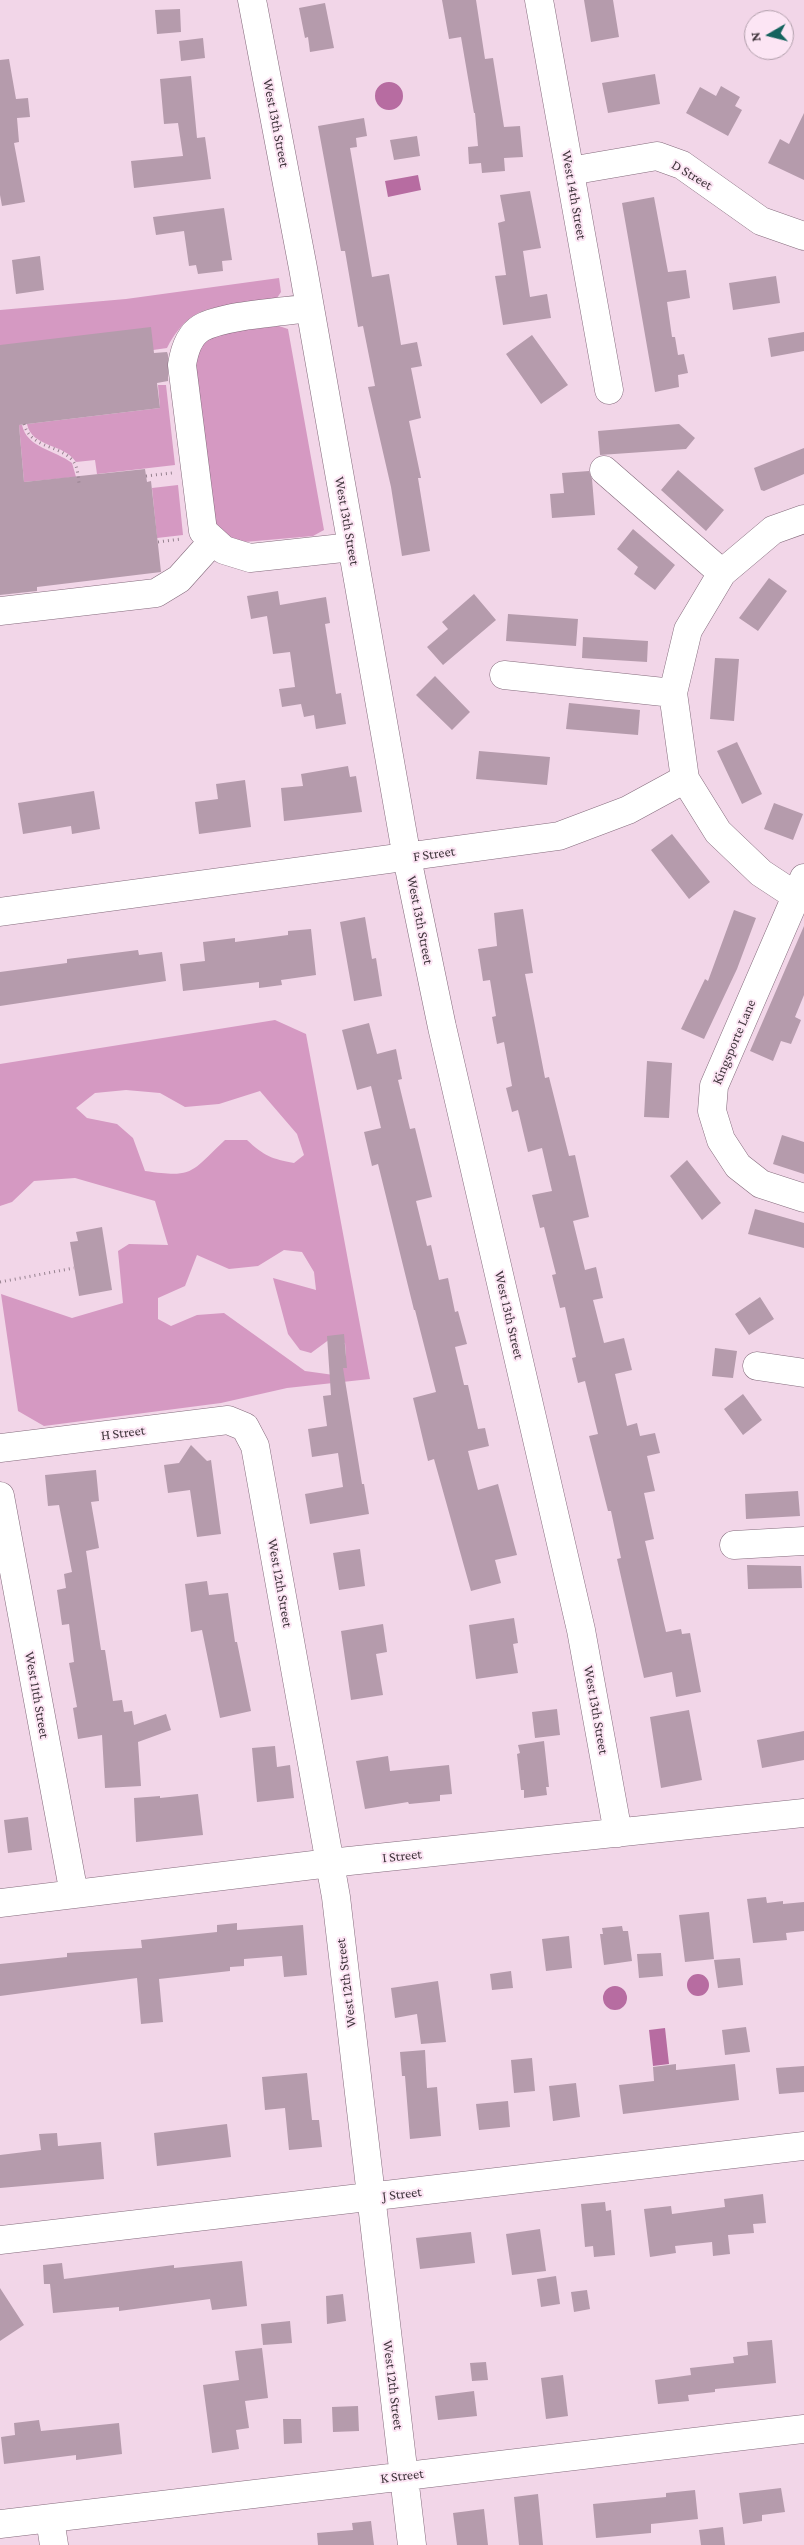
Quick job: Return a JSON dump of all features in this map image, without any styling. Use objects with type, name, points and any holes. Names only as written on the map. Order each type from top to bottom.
[{"type":"street","name":"West 13th Street","points":[[252,0],[310,308],[407,858],[442,1027],[581,1630],[618,1833]]},
{"type":"street","name":"West 14th Street","points":[[539,0],[609,390]]},
{"type":"street","name":"D Street","points":[[570,171],[657,156],[682,166],[761,221],[804,236]]},
{"type":"street","points":[[310,308],[269,312],[217,323],[200,329],[185,346],[182,365],[203,531],[224,550],[250,558],[352,547]]},
{"type":"street","points":[[604,470],[722,573]]},
{"type":"street","points":[[801,891],[761,873],[718,832],[685,779],[673,693],[688,630],[722,573],[773,530],[804,519]]},
{"type":"street","points":[[0,611],[156,593],[179,579],[213,541]]},
{"type":"street","points":[[504,675],[673,693]]},
{"type":"street","name":"F Street","points":[[0,912],[559,836],[628,810],[685,779]]},
{"type":"street","name":"Kingsporte Lane","points":[[801,891],[714,1086],[712,1111],[721,1140],[738,1166],[761,1184],[804,1198]]},
{"type":"street","points":[[757,1366],[804,1373]]},
{"type":"street","name":"H Street","points":[[0,1448],[228,1420],[245,1428]]},
{"type":"street","name":"West 12th Street","points":[[245,1428],[255,1446],[336,1897],[412,2545]]},
{"type":"street","name":"West 11th Street","points":[[0,1496],[74,1894]]},
{"type":"street","points":[[734,1545],[804,1541]]},
{"type":"street","name":"I Street","points":[[0,1903],[330,1863],[804,1813]]},
{"type":"street","name":"J Street","points":[[0,2240],[804,2146]]},
{"type":"street","name":"K Street","points":[[0,2524],[52,2532],[405,2476],[804,2429]]},
{"type":"path","points":[[24,424],[29,435],[36,442],[72,460],[77,470],[79,483]]},
{"type":"path","points":[[146,476],[180,472]]},
{"type":"path","points":[[0,1282],[74,1268]]},
{"type":"shaded area","points":[[389,82],[399,86],[403,96],[399,106],[389,110],[379,106],[375,96],[379,86]]},
{"type":"shaded area","points":[[418,175],[421,190],[388,197],[385,181]]},
{"type":"shaded area","points":[[279,278],[281,292],[277,298],[259,303],[203,311],[190,318],[167,348],[153,350],[0,345],[0,310],[126,299]]},
{"type":"shaded area","points":[[279,326],[288,329],[324,530],[313,536],[233,543],[215,530],[193,359],[203,340],[219,333]]},
{"type":"shaded area","points":[[158,385],[166,385],[175,465],[97,474],[95,460],[76,462],[64,451],[35,437],[30,432],[27,424],[160,408]]},
{"type":"shaded area","points":[[19,425],[22,425],[25,433],[36,444],[72,463],[76,477],[24,482]]},
{"type":"shaded area","points":[[178,485],[183,535],[157,538],[152,488]]},
{"type":"shaded area","points":[[275,1020],[306,1034],[370,1379],[287,1388],[221,1403],[44,1426],[18,1411],[1,1294],[72,1318],[123,1303],[118,1251],[129,1244],[168,1245],[155,1201],[75,1178],[34,1181],[12,1202],[0,1206],[0,1064]],"holes":[[[126,1090],[160,1093],[185,1107],[219,1104],[260,1091],[297,1134],[304,1155],[294,1163],[269,1156],[258,1150],[247,1140],[225,1140],[205,1160],[183,1173],[173,1174],[145,1171],[133,1138],[117,1124],[87,1118],[76,1108],[95,1093]],[[284,1250],[302,1252],[314,1272],[316,1290],[273,1278],[288,1334],[300,1350],[311,1353],[330,1339],[345,1343],[346,1356],[341,1376],[305,1371],[224,1313],[197,1315],[171,1326],[158,1319],[158,1298],[185,1286],[197,1255],[229,1269],[258,1266]]]},
{"type":"shaded area","points":[[698,1974],[706,1977],[709,1985],[706,1993],[698,1996],[690,1993],[687,1985],[690,1977]]},
{"type":"shaded area","points":[[615,1986],[623,1990],[627,1998],[623,2006],[615,2010],[607,2006],[603,1998],[607,1990]]},
{"type":"shaded area","points":[[665,2028],[669,2064],[653,2066],[649,2030]]},
{"type":"building","points":[[442,0],[476,0],[485,59],[493,58],[504,127],[520,126],[523,157],[504,158],[505,171],[482,173],[481,163],[469,164],[468,147],[478,146],[475,113],[461,37],[449,39]]},
{"type":"building","points":[[584,0],[613,0],[619,37],[591,42]]},
{"type":"building","points":[[325,3],[334,48],[310,52],[308,37],[305,38],[299,8]]},
{"type":"building","points":[[180,9],[181,32],[157,34],[155,10]]},
{"type":"building","points":[[203,38],[205,58],[181,61],[179,41]]},
{"type":"building","points":[[9,59],[16,99],[28,98],[30,117],[17,118],[19,142],[14,143],[25,202],[2,206],[0,195],[0,60]]},
{"type":"building","points":[[655,74],[660,104],[608,113],[602,83]]},
{"type":"building","points":[[191,76],[197,138],[205,137],[211,179],[134,188],[131,161],[183,156],[178,123],[164,124],[160,79]]},
{"type":"building","points":[[721,86],[740,97],[735,106],[742,110],[728,136],[686,113],[700,87],[716,96]]},
{"type":"building","points":[[804,113],[804,180],[768,163],[780,139],[789,144]]},
{"type":"building","points":[[364,118],[367,136],[356,138],[357,147],[350,148],[372,277],[389,274],[401,345],[417,342],[422,366],[411,368],[421,418],[409,421],[421,478],[418,478],[430,551],[402,556],[391,487],[368,387],[375,386],[363,326],[358,327],[345,251],[341,251],[318,126]]},
{"type":"building","points":[[417,136],[420,156],[394,160],[390,140]]},
{"type":"building","points":[[530,191],[541,248],[523,251],[530,297],[547,294],[551,318],[503,325],[495,276],[506,275],[498,223],[505,221],[500,195]]},
{"type":"building","points":[[654,197],[668,272],[686,270],[690,298],[667,302],[672,337],[675,337],[678,355],[684,354],[688,373],[678,375],[679,387],[655,392],[622,203]]},
{"type":"building","points":[[224,208],[232,260],[222,261],[223,271],[198,274],[196,265],[189,266],[184,231],[156,235],[153,217]]},
{"type":"building","points":[[40,256],[44,290],[16,294],[12,260]]},
{"type":"building","points":[[776,276],[780,303],[733,310],[729,283]]},
{"type":"building","points":[[151,327],[154,353],[167,352],[168,355],[168,381],[157,383],[160,408],[19,425],[24,482],[145,469],[147,482],[151,481],[161,572],[37,587],[37,591],[0,595],[0,345]]},
{"type":"building","points":[[804,332],[804,351],[771,357],[768,338]]},
{"type":"building","points":[[532,335],[568,385],[541,404],[506,354]]},
{"type":"building","points":[[679,424],[695,438],[686,449],[600,455],[598,431]]},
{"type":"building","points":[[804,448],[804,474],[764,491],[761,490],[754,468]]},
{"type":"building","points":[[678,470],[724,510],[706,531],[661,490]]},
{"type":"building","points":[[589,471],[592,479],[595,515],[552,518],[550,494],[564,493],[562,473]]},
{"type":"building","points":[[633,529],[675,565],[655,590],[634,574],[638,567],[617,549]]},
{"type":"building","points":[[769,578],[787,591],[758,631],[739,618]]},
{"type":"building","points":[[278,591],[280,605],[326,597],[330,623],[325,624],[336,694],[341,693],[346,724],[316,729],[314,715],[304,717],[301,704],[282,707],[279,689],[295,687],[290,652],[273,654],[267,616],[251,619],[247,596]]},
{"type":"building","points":[[474,594],[496,620],[443,665],[427,647],[448,629],[442,622]]},
{"type":"building","points":[[508,614],[578,619],[576,646],[506,641]]},
{"type":"building","points":[[583,637],[648,641],[647,662],[582,658]]},
{"type":"building","points":[[715,658],[739,659],[734,721],[710,719]]},
{"type":"building","points":[[435,676],[470,712],[452,730],[416,695]]},
{"type":"building","points":[[569,703],[640,710],[638,735],[566,729]]},
{"type":"building","points":[[737,742],[762,794],[742,804],[717,751]]},
{"type":"building","points":[[479,751],[550,757],[547,785],[476,779]]},
{"type":"building","points":[[348,766],[350,777],[356,776],[362,812],[284,821],[281,788],[303,786],[301,774]]},
{"type":"building","points":[[245,780],[251,827],[199,834],[195,802],[218,799],[216,784]]},
{"type":"building","points":[[94,791],[100,829],[72,834],[71,826],[23,834],[18,803]]},
{"type":"building","points":[[774,803],[803,814],[793,840],[764,829]]},
{"type":"building","points":[[672,834],[710,882],[689,899],[651,850]]},
{"type":"building","points":[[523,909],[533,973],[525,974],[545,1078],[549,1077],[569,1156],[575,1155],[589,1217],[573,1221],[585,1270],[596,1267],[603,1298],[593,1300],[604,1343],[624,1338],[632,1370],[615,1374],[627,1426],[637,1423],[640,1436],[655,1433],[660,1453],[647,1456],[655,1491],[644,1493],[654,1539],[645,1541],[666,1632],[681,1629],[682,1634],[690,1633],[701,1692],[676,1697],[672,1672],[644,1678],[617,1559],[621,1558],[611,1511],[608,1511],[589,1436],[598,1434],[585,1381],[578,1383],[572,1358],[576,1357],[565,1307],[560,1308],[552,1275],[556,1274],[544,1227],[540,1228],[532,1195],[552,1191],[542,1148],[528,1152],[518,1110],[512,1112],[506,1088],[512,1086],[504,1042],[497,1044],[492,1017],[496,1016],[490,980],[483,981],[478,949],[497,946],[494,913]]},
{"type":"building","points":[[734,910],[756,918],[737,969],[704,1039],[681,1029],[705,979],[708,981]]},
{"type":"building","points":[[365,917],[372,959],[376,958],[382,996],[354,1001],[340,922]]},
{"type":"building","points":[[804,926],[804,995],[795,1017],[801,1020],[791,1044],[781,1041],[773,1061],[750,1051]]},
{"type":"building","points":[[311,929],[316,975],[281,980],[282,985],[259,988],[259,982],[183,991],[180,964],[205,961],[203,942],[235,938],[235,942],[288,935],[288,931]]},
{"type":"building","points":[[138,950],[139,955],[162,952],[166,981],[0,1006],[0,972],[67,963],[67,959]]},
{"type":"building","points":[[369,1023],[377,1054],[396,1049],[402,1079],[398,1080],[410,1129],[415,1128],[432,1197],[416,1201],[427,1246],[431,1245],[439,1280],[448,1278],[455,1312],[458,1311],[467,1344],[455,1347],[464,1385],[468,1385],[478,1429],[485,1428],[489,1446],[468,1451],[478,1490],[498,1484],[517,1555],[495,1560],[501,1583],[471,1591],[434,1459],[428,1461],[413,1398],[436,1392],[378,1164],[372,1166],[364,1132],[381,1128],[371,1086],[357,1090],[342,1030]]},
{"type":"building","points":[[647,1061],[672,1063],[669,1118],[644,1117]]},
{"type":"building","points":[[782,1135],[804,1142],[804,1174],[773,1164]]},
{"type":"building","points":[[687,1160],[721,1203],[702,1220],[670,1176]]},
{"type":"building","points":[[755,1209],[804,1223],[804,1248],[748,1234]]},
{"type":"building","points":[[102,1227],[112,1290],[79,1296],[70,1242],[78,1241],[76,1232]]},
{"type":"building","points":[[760,1297],[774,1319],[749,1335],[735,1314]]},
{"type":"building","points":[[344,1334],[347,1368],[343,1368],[362,1484],[364,1484],[369,1514],[310,1524],[305,1494],[343,1487],[338,1453],[312,1457],[308,1429],[327,1426],[323,1396],[331,1395],[327,1336]]},
{"type":"building","points":[[715,1348],[737,1351],[733,1378],[712,1376]]},
{"type":"building","points":[[743,1394],[762,1420],[743,1435],[724,1409]]},
{"type":"building","points":[[191,1445],[207,1461],[211,1460],[221,1534],[197,1537],[190,1490],[168,1493],[164,1465],[179,1463]]},
{"type":"building","points":[[96,1470],[99,1501],[91,1502],[99,1548],[86,1551],[101,1650],[105,1650],[113,1701],[122,1700],[124,1712],[132,1711],[134,1725],[166,1714],[171,1730],[138,1742],[141,1786],[105,1788],[102,1735],[78,1739],[73,1708],[77,1707],[69,1663],[74,1662],[69,1624],[62,1625],[57,1590],[66,1588],[64,1574],[72,1572],[59,1505],[48,1506],[45,1475]]},
{"type":"building","points":[[798,1491],[800,1516],[746,1519],[745,1494]]},
{"type":"building","points":[[360,1549],[365,1586],[339,1590],[333,1553]]},
{"type":"building","points":[[747,1565],[801,1566],[802,1588],[748,1589]]},
{"type":"building","points":[[207,1581],[209,1595],[228,1593],[235,1642],[237,1642],[251,1711],[220,1718],[202,1630],[191,1632],[185,1584]]},
{"type":"building","points":[[514,1618],[518,1643],[513,1644],[518,1673],[476,1679],[469,1625]]},
{"type":"building","points":[[383,1624],[387,1652],[376,1654],[383,1695],[351,1700],[341,1631]]},
{"type":"building","points":[[557,1709],[560,1735],[535,1738],[532,1712]]},
{"type":"building","points":[[689,1710],[702,1780],[661,1788],[650,1717]]},
{"type":"building","points":[[804,1731],[804,1760],[762,1768],[757,1740]]},
{"type":"building","points":[[544,1741],[549,1787],[546,1787],[547,1795],[524,1798],[524,1790],[521,1790],[517,1754],[520,1753],[518,1745]]},
{"type":"building","points":[[275,1746],[277,1767],[290,1765],[294,1798],[257,1802],[252,1748]]},
{"type":"building","points":[[388,1756],[390,1771],[449,1765],[452,1794],[440,1795],[440,1801],[409,1804],[408,1802],[365,1809],[356,1761]]},
{"type":"building","points":[[198,1794],[203,1835],[136,1842],[134,1798],[160,1796],[160,1798]]},
{"type":"building","points":[[28,1817],[32,1850],[8,1853],[4,1820]]},
{"type":"building","points":[[766,1897],[767,1903],[783,1901],[783,1904],[804,1902],[804,1931],[786,1933],[787,1940],[753,1943],[747,1899]]},
{"type":"building","points":[[709,1912],[714,1959],[685,1962],[679,1915]]},
{"type":"building","points":[[237,1923],[237,1930],[303,1925],[307,1975],[284,1977],[282,1956],[244,1959],[244,1966],[230,1967],[230,1971],[159,1979],[163,2022],[141,2024],[137,1978],[0,1996],[0,1964],[67,1957],[67,1953],[142,1948],[141,1940],[217,1932],[217,1925]]},
{"type":"building","points":[[622,1926],[623,1931],[628,1931],[632,1961],[604,1965],[600,1934],[603,1934],[602,1928]]},
{"type":"building","points":[[569,1936],[572,1968],[546,1971],[542,1939]]},
{"type":"building","points":[[661,1953],[663,1976],[639,1978],[637,1954]]},
{"type":"building","points":[[740,1958],[743,1985],[718,1988],[714,1960]]},
{"type":"building","points":[[511,1971],[513,1988],[492,1990],[490,1974]]},
{"type":"building","points":[[438,1981],[446,2042],[421,2044],[417,2014],[395,2018],[391,1988]]},
{"type":"building","points":[[746,2027],[750,2052],[725,2055],[722,2030]]},
{"type":"building","points":[[425,2050],[427,2088],[437,2087],[441,2136],[410,2139],[405,2076],[402,2076],[400,2052]]},
{"type":"building","points":[[532,2058],[535,2091],[514,2093],[511,2060]]},
{"type":"building","points":[[676,2064],[676,2070],[735,2064],[739,2100],[623,2114],[619,2085],[654,2081],[653,2067]]},
{"type":"building","points":[[804,2066],[804,2092],[779,2094],[776,2068]]},
{"type":"building","points":[[307,2073],[312,2120],[319,2120],[322,2147],[289,2150],[285,2108],[265,2110],[262,2077]]},
{"type":"building","points":[[576,2083],[580,2117],[553,2121],[549,2086]]},
{"type":"building","points":[[508,2101],[510,2127],[479,2130],[476,2104]]},
{"type":"building","points":[[227,2124],[231,2157],[157,2166],[154,2133]]},
{"type":"building","points":[[57,2133],[58,2146],[101,2142],[104,2179],[0,2188],[0,2155],[41,2150],[39,2134]]},
{"type":"building","points":[[763,2194],[766,2223],[753,2224],[754,2233],[728,2235],[730,2254],[713,2256],[712,2242],[675,2246],[676,2253],[650,2257],[644,2209],[671,2206],[672,2214],[725,2207],[724,2199]]},
{"type":"building","points":[[605,2202],[606,2211],[611,2210],[615,2255],[594,2257],[593,2246],[585,2247],[581,2204]]},
{"type":"building","points":[[540,2229],[546,2271],[512,2275],[506,2234]]},
{"type":"building","points":[[471,2232],[475,2263],[420,2269],[416,2238]]},
{"type":"building","points":[[242,2261],[247,2306],[212,2310],[210,2299],[119,2311],[119,2307],[53,2313],[50,2284],[44,2284],[43,2265],[62,2263],[64,2279],[174,2265],[174,2268]]},
{"type":"building","points":[[556,2276],[560,2304],[541,2307],[537,2279]]},
{"type":"building","points":[[0,2288],[24,2325],[0,2341]]},
{"type":"building","points":[[587,2290],[590,2309],[574,2312],[571,2292]]},
{"type":"building","points":[[343,2294],[346,2321],[327,2324],[326,2296]]},
{"type":"building","points":[[290,2321],[292,2343],[263,2345],[261,2324]]},
{"type":"building","points":[[772,2340],[776,2383],[715,2389],[715,2392],[688,2395],[689,2401],[658,2404],[655,2380],[691,2375],[690,2368],[734,2363],[733,2357],[748,2355],[747,2342]]},
{"type":"building","points":[[262,2348],[268,2398],[245,2401],[249,2428],[236,2430],[239,2449],[212,2453],[203,2385],[239,2380],[235,2351]]},
{"type":"building","points":[[486,2362],[488,2380],[472,2381],[470,2363]]},
{"type":"building","points":[[563,2375],[568,2416],[546,2419],[541,2378]]},
{"type":"building","points":[[474,2391],[477,2416],[438,2420],[435,2396]]},
{"type":"building","points":[[358,2406],[359,2431],[333,2432],[332,2407]]},
{"type":"building","points":[[283,2419],[301,2419],[302,2443],[284,2444]]},
{"type":"building","points":[[39,2420],[41,2431],[119,2423],[122,2454],[76,2460],[76,2455],[4,2464],[1,2437],[15,2435],[14,2423]]},
{"type":"building","points":[[781,2488],[785,2512],[762,2515],[762,2521],[743,2524],[739,2493]]},
{"type":"building","points":[[695,2490],[698,2519],[651,2524],[651,2533],[596,2538],[593,2504],[666,2497],[666,2493]]},
{"type":"building","points":[[538,2494],[543,2545],[519,2545],[514,2497]]},
{"type":"building","points":[[484,2509],[488,2545],[457,2545],[453,2513]]},
{"type":"building","points":[[371,2521],[374,2545],[318,2545],[317,2533],[353,2530],[352,2523]]},
{"type":"building","points":[[723,2527],[725,2545],[701,2545],[699,2530]]}]
